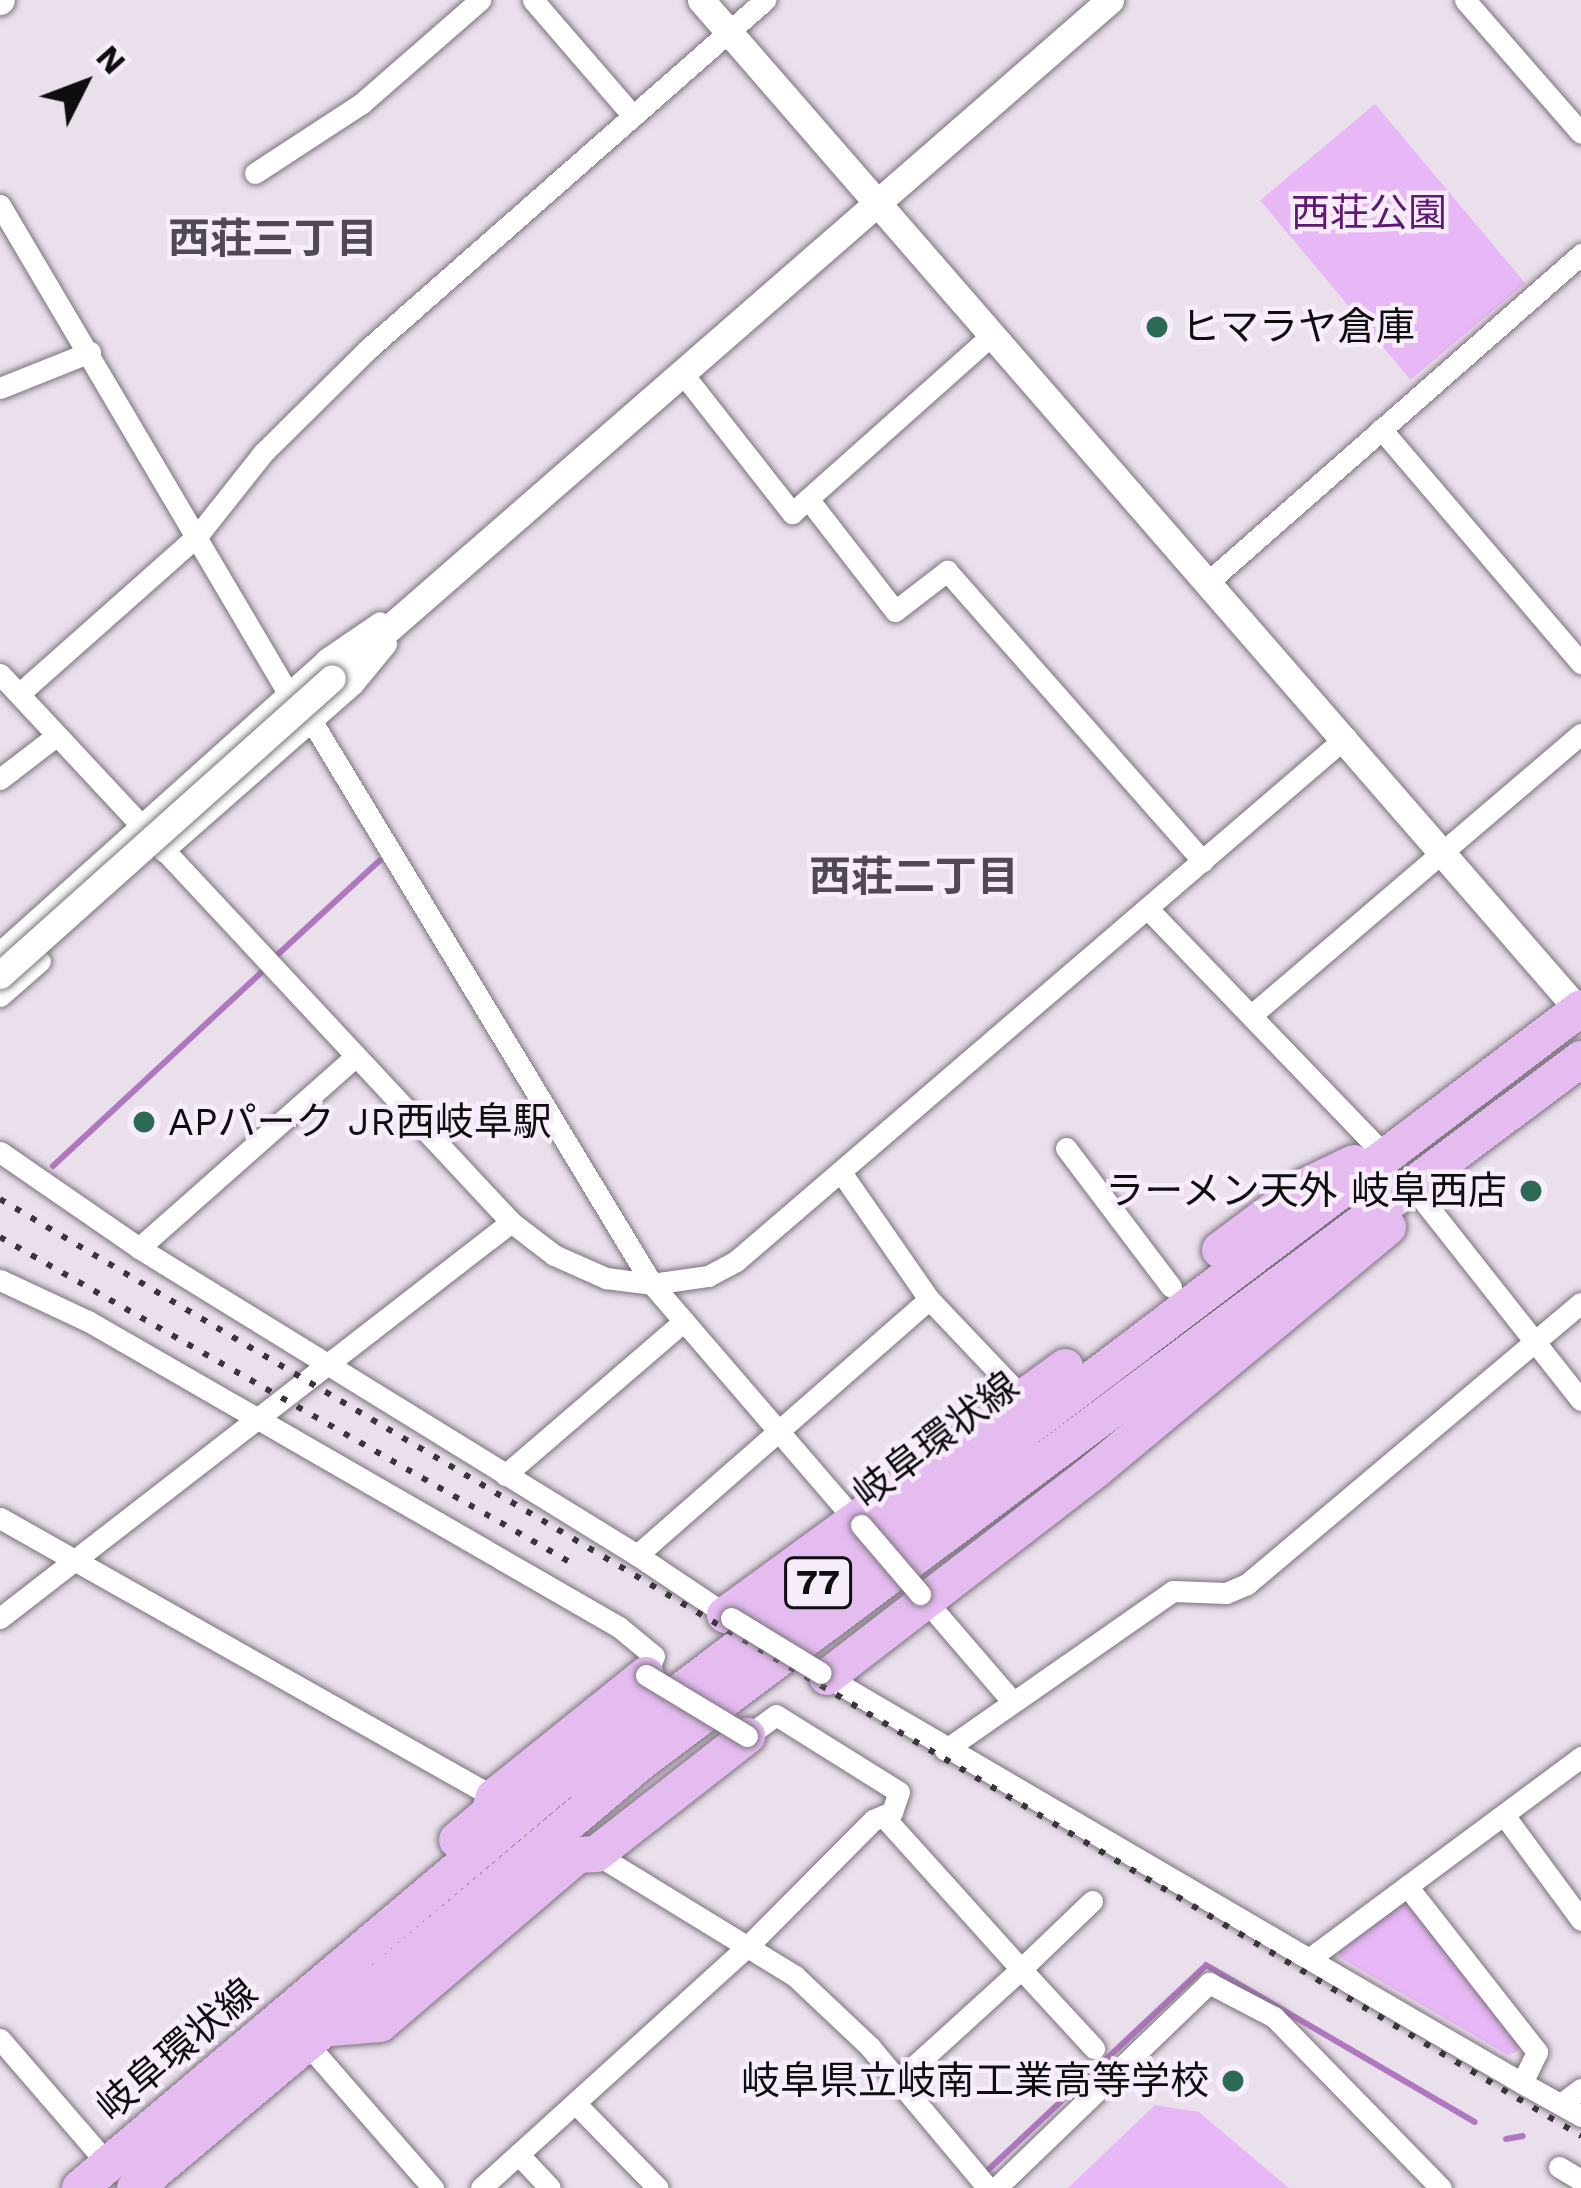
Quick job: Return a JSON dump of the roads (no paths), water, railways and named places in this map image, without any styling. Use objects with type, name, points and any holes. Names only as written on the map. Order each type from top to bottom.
[{"type":"main road","name":"岐阜環状線","points":[[80,2188],[122,2176],[320,2037],[641,1762],[1393,1176],[1580,1010]]},
{"type":"main road","name":"岐阜環状線","points":[[122,2176],[304,1997],[557,1785],[1393,1176],[1581,1059]]},
{"type":"main road","points":[[728,1617],[1306,1186],[1352,1163],[1393,1176],[1389,1226],[1354,1259],[824,1675]]},
{"type":"main road","points":[[304,1997],[306,1975],[320,1958],[489,1814],[494,1797],[646,1675]]},
{"type":"main road","points":[[320,2037],[380,2024],[578,1855],[596,1854],[747,1736]]},
{"type":"street","points":[[254,172],[362,103],[481,0]]},
{"type":"street","points":[[533,0],[633,116]]},
{"type":"street","points":[[701,0],[1446,850],[1580,1010]]},
{"type":"street","points":[[20,694],[198,535],[263,453],[368,349],[765,0]]},
{"type":"street","points":[[0,975],[436,584],[1110,0]]},
{"type":"street","points":[[1465,0],[1581,133]]},
{"type":"street","points":[[0,206],[288,693]]},
{"type":"street","points":[[1208,582],[1581,254]]},
{"type":"street","points":[[683,374],[791,513],[992,335]]},
{"type":"street","points":[[0,388],[90,352]]},
{"type":"street","points":[[1381,430],[1581,663]]},
{"type":"street","points":[[808,500],[895,611],[947,571],[1203,861]]},
{"type":"street","points":[[0,952],[288,693],[436,584]]},
{"type":"street","points":[[163,851],[353,684],[436,584]]},
{"type":"street","points":[[0,674],[511,1222],[554,1255],[606,1278],[652,1284],[708,1276],[736,1261],[843,1175],[1346,737]]},
{"type":"street","points":[[310,720],[652,1284],[1012,1701]]},
{"type":"street","points":[[1254,1013],[1581,734]]},
{"type":"street","points":[[0,779],[56,736]]},
{"type":"street","points":[[1148,908],[1254,1013],[1534,1336],[1581,1400]]},
{"type":"street","points":[[0,996],[40,961]]},
{"type":"street","points":[[140,1248],[355,1058]]},
{"type":"street","points":[[1066,1148],[1171,1287]]},
{"type":"street","points":[[0,1152],[326,1366],[945,1750],[1571,2110],[1581,2089]]},
{"type":"street","points":[[843,1175],[928,1300],[1020,1395]]},
{"type":"street","points":[[0,1618],[69,1558],[511,1222]]},
{"type":"street","points":[[0,1280],[88,1321],[619,1627],[654,1656],[646,1675],[747,1736],[776,1715],[899,1792],[883,1816],[749,1945],[482,2188]]},
{"type":"street","points":[[637,1555],[928,1300]]},
{"type":"street","points":[[945,1750],[1173,1591],[1226,1593],[1247,1584],[1534,1336],[1581,1303]]},
{"type":"street","points":[[505,1474],[684,1321]]},
{"type":"street","points":[[0,1518],[494,1797]]},
{"type":"street","points":[[1309,1959],[1581,1757]]},
{"type":"street","points":[[1504,1815],[1581,1920]]},
{"type":"street","points":[[883,1816],[1094,2048]]},
{"type":"street","points":[[596,1854],[795,1976],[899,2080],[993,2188],[1209,1983],[1274,2017],[1442,2188]]},
{"type":"street","points":[[1407,1886],[1538,2052],[1522,2083]]},
{"type":"street","points":[[899,2080],[1092,1901]]},
{"type":"street","points":[[320,2037],[433,2188]]},
{"type":"street","points":[[0,2039],[122,2176]]},
{"type":"street","points":[[576,2104],[658,2188]]},
{"type":"street","points":[[519,2155],[550,2188]]},
{"type":"street","points":[[1559,2167],[1581,2180]]},
{"type":"waterway","points":[[275,957],[379,861]]},
{"type":"waterway","points":[[53,1166],[262,972]]},
{"type":"waterway","points":[[988,2170],[1206,1965],[1475,2122]]},
{"type":"waterway","points":[[1506,2139],[1523,2136]]},
{"type":"railway","points":[[0,1199],[1581,2136]]},
{"type":"railway","points":[[0,1237],[568,1561]]},
{"type":"place","name":"ヒマラヤ倉庫","points":[[1157,327]]},
{"type":"place","name":"APパーク JR西岐阜駅","points":[[144,1122]]},
{"type":"place","name":"ラーメン天外 岐阜西店","points":[[1531,1191]]},
{"type":"place","name":"岐阜県立岐南工業高等学校","points":[[1233,2081]]},
{"type":"district","name":"西荘三丁目","points":[[273,239]]},
{"type":"district","name":"西荘二丁目","points":[[914,877]]},
{"type":"park label","name":"西荘公園","points":[[1369,213]]}]
